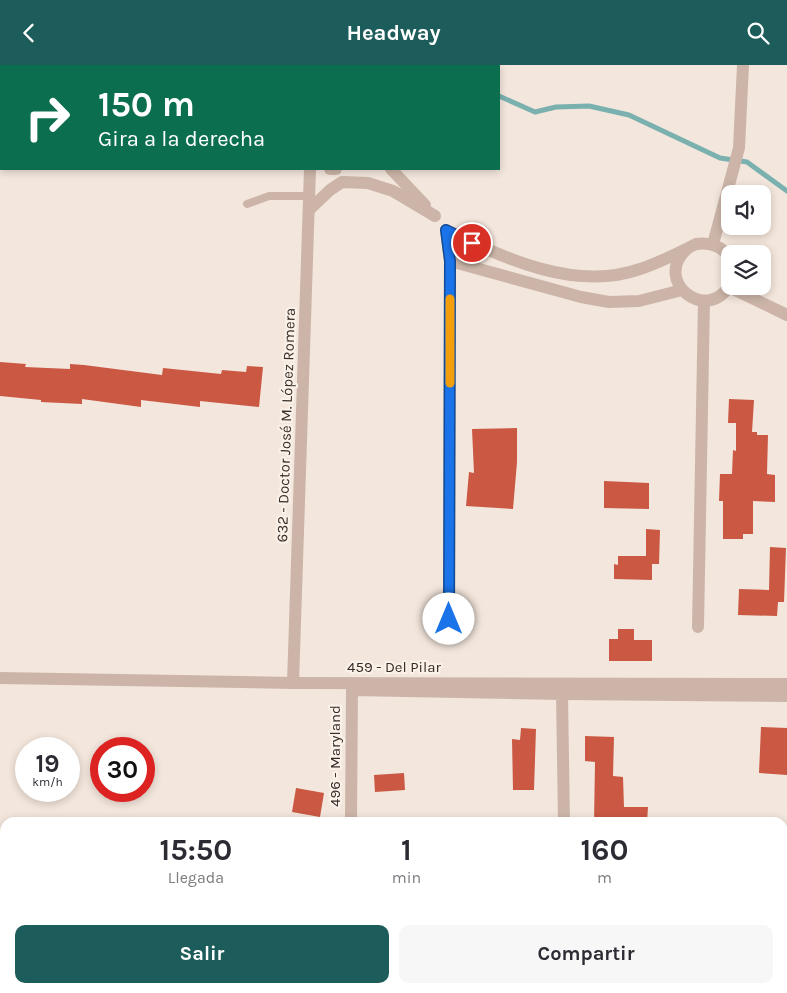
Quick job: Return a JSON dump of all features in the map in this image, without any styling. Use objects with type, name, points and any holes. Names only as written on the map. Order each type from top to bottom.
[{"type":"street","points":[[713,244],[739,148],[744,65]]},
{"type":"street","name":"632 - Doctor José M. López Romera","points":[[293,683],[310,170]]},
{"type":"street","points":[[392,170],[446,230],[486,249],[524,263],[568,274],[607,276],[639,269],[696,244],[713,244],[721,249]]},
{"type":"street","points":[[309,210],[330,190],[342,182],[368,183],[393,191],[434,216]]},
{"type":"street","points":[[446,230],[450,261],[449,619]]},
{"type":"street","points":[[688,248],[681,255],[677,263],[677,282],[682,290],[696,299],[704,301],[721,295]]},
{"type":"street","points":[[450,261],[581,297],[609,302],[639,301],[682,290]]},
{"type":"street","points":[[748,295],[787,315]]},
{"type":"street","points":[[698,627],[704,301]]},
{"type":"street","name":"459 - Del Pilar","points":[[0,678],[293,683],[787,684]]},
{"type":"street","name":"496 - Maryland","points":[[351,817],[352,690],[562,694]]},
{"type":"street","points":[[564,817],[562,694],[787,696]]},
{"type":"lane","points":[[247,203],[270,196],[309,196]]},
{"type":"building","points":[[0,362],[26,364],[25,367],[70,369],[70,364],[84,365],[162,375],[163,368],[221,374],[222,370],[246,372],[247,366],[263,367],[259,407],[200,401],[200,407],[141,400],[141,407],[82,399],[82,404],[41,402],[41,400],[0,396]]},
{"type":"building","points":[[729,399],[754,400],[752,432],[757,432],[757,435],[768,435],[767,474],[775,475],[775,502],[753,501],[753,534],[743,534],[743,539],[723,539],[723,501],[719,501],[720,474],[732,474],[733,450],[736,451],[736,423],[728,423]]},
{"type":"building","points":[[517,428],[517,462],[513,509],[466,506],[469,472],[474,473],[472,429]]},
{"type":"building","points":[[604,481],[649,483],[649,509],[604,508]]},
{"type":"building","points":[[646,529],[660,530],[659,564],[652,564],[652,580],[614,579],[614,564],[618,565],[618,556],[646,556]]},
{"type":"building","points":[[770,547],[786,548],[784,602],[778,602],[777,616],[738,615],[739,589],[769,590]]},
{"type":"building","points":[[618,629],[634,629],[634,640],[652,640],[652,661],[609,661],[609,639],[618,639]]},
{"type":"building","points":[[761,727],[787,728],[787,775],[759,773]]},
{"type":"building","points":[[521,728],[536,729],[534,790],[513,790],[512,739],[520,740]]},
{"type":"building","points":[[585,736],[614,737],[613,776],[623,777],[624,807],[648,807],[647,817],[594,817],[595,762],[585,761]]},
{"type":"building","points":[[404,773],[405,790],[375,792],[374,775]]},
{"type":"building","points":[[296,788],[324,793],[320,817],[292,812]]},
{"type":"waterway","points":[[500,96],[535,112],[556,107],[589,106],[629,115],[720,158],[747,162],[787,191]]},
{"type":"slow traffic","points":[[450,299],[450,383]]},
{"type":"route","points":[[449,619],[450,261],[446,230],[472,243]]}]
